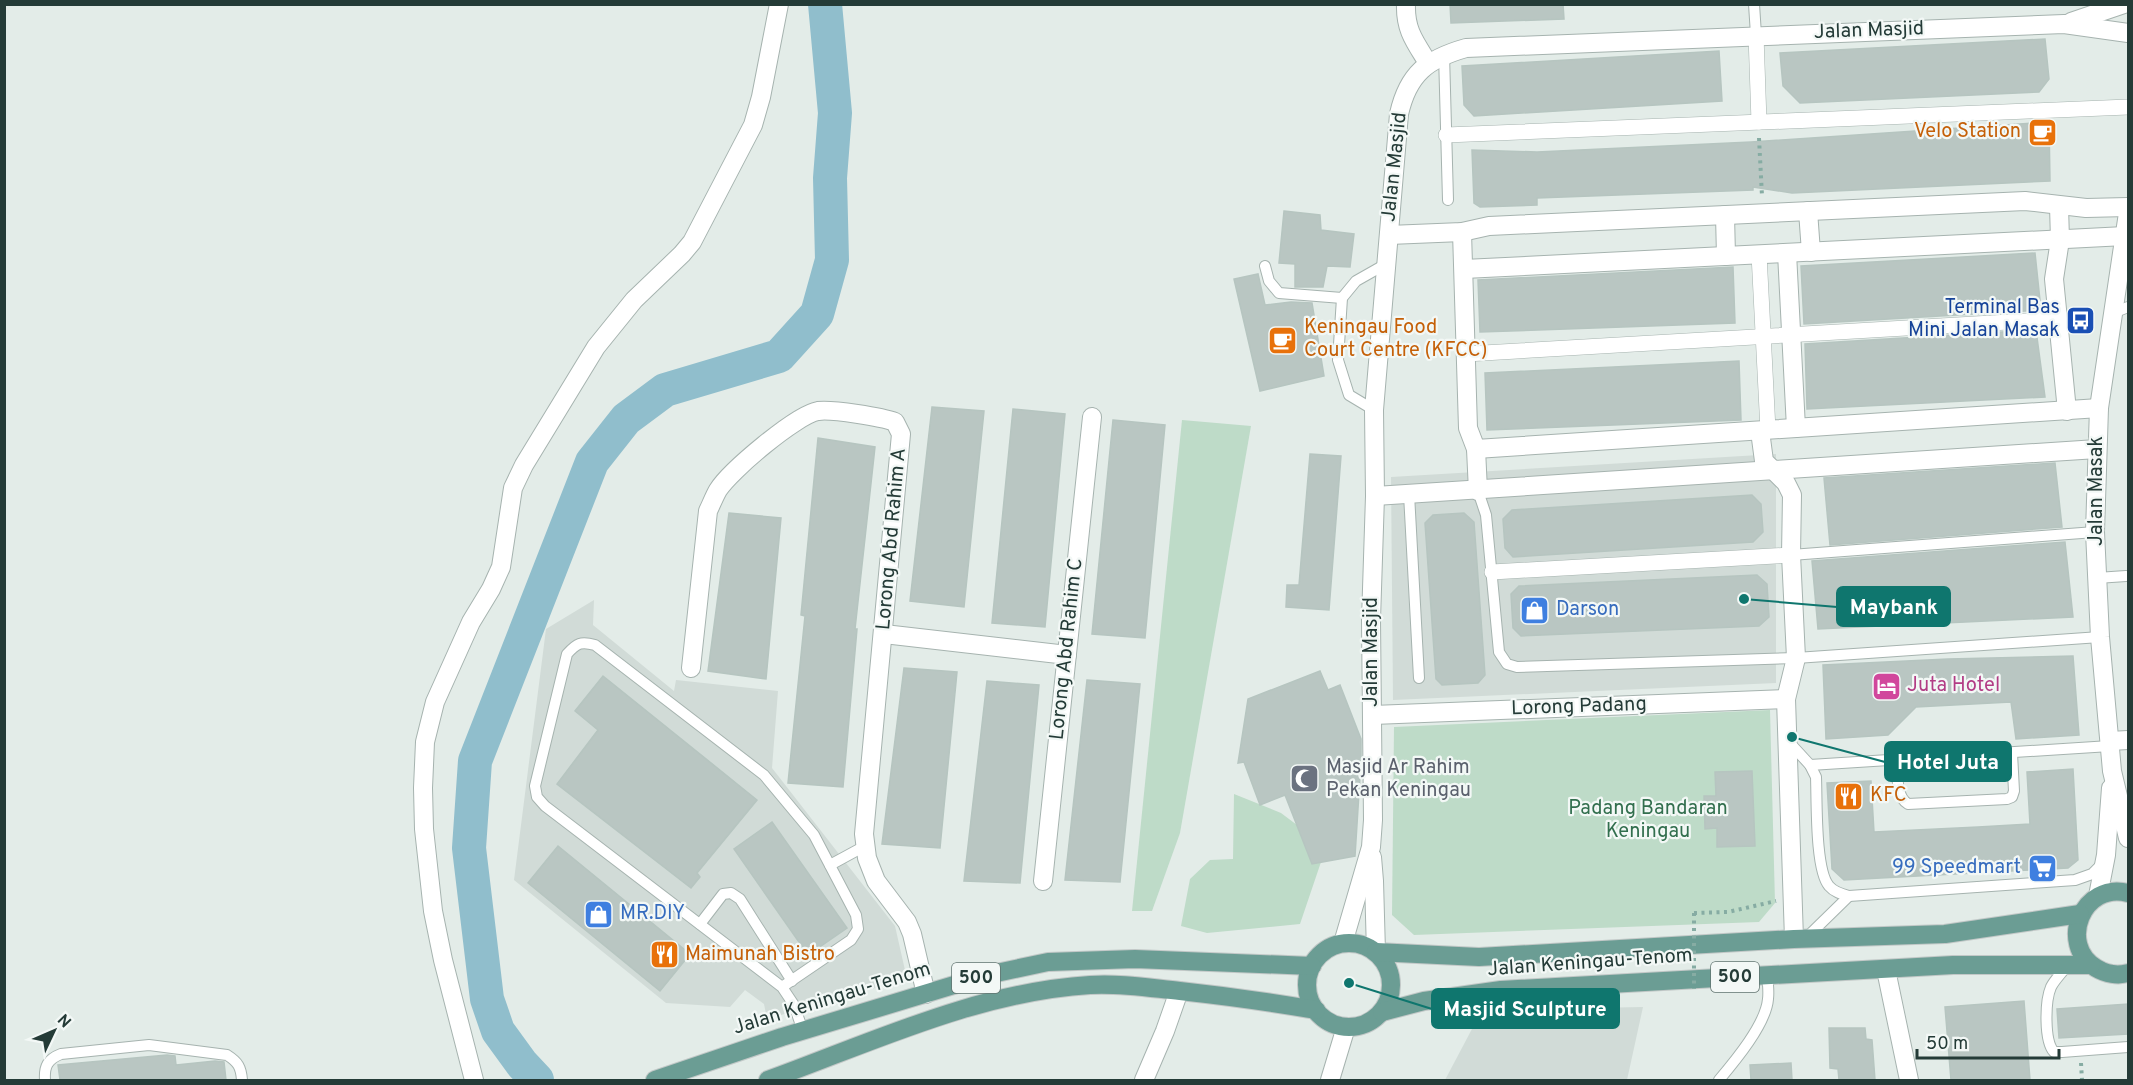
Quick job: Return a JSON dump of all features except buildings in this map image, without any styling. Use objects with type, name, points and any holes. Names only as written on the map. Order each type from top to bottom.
[{"type":"main road","points":[[2091,965],[2082,954],[2077,941],[2076,927],[2080,914],[2098,896],[2110,892],[2128,893]]},
{"type":"main road","name":"Jalan Keningau-Tenom","points":[[1376,952],[1479,957],[1799,939],[1946,934],[2080,914]]},
{"type":"main road","name":"500","points":[[1343,943],[1366,946],[1376,952]]},
{"type":"main road","points":[[1316,1010],[1310,1000],[1308,988],[1308,977],[1312,966],[1325,951],[1343,943]]},
{"type":"main road","points":[[1376,952],[1385,962],[1391,981],[1388,1000],[1382,1012]]},
{"type":"main road","name":"Jalan Keningau-Tenom","points":[[655,1080],[711,1060],[987,975],[1048,963],[1135,959],[1312,966]]},
{"type":"main road","name":"Jalan Keningau-Tenom","points":[[1382,1012],[1424,1001],[1501,990],[1886,970],[1953,964],[2091,965]]},
{"type":"main road","name":"500","points":[[2091,965],[2112,974],[2128,973]]},
{"type":"main road","name":"500","points":[[768,1080],[800,1075],[942,1015],[1006,997],[1051,989],[1091,985],[1140,986],[1241,997],[1316,1010],[1324,1018],[1346,1027],[1359,1026],[1371,1021],[1382,1012]]},
{"type":"street","points":[[474,1080],[443,960],[433,911],[424,829],[425,742],[435,702],[471,622],[501,567],[513,488],[530,455],[596,347],[634,300],[692,242],[753,125],[761,97],[779,4]]},
{"type":"street","points":[[1406,4],[1410,33],[1436,59]]},
{"type":"street","name":"Jalan Masjid","points":[[2064,24],[2124,4]]},
{"type":"street","name":"Jalan Masjid","points":[[1371,847],[1373,820],[1371,620],[1375,496],[1374,410],[1399,114],[1404,94],[1413,80],[1436,59],[1466,48],[2064,24],[2128,33]]},
{"type":"street","points":[[1756,36],[1759,122]]},
{"type":"street","points":[[1446,135],[2128,107]]},
{"type":"street","points":[[1389,235],[1462,232],[1489,226],[2025,201],[2086,208],[2128,207]]},
{"type":"street","points":[[2059,206],[2060,240],[2054,279],[2067,411]]},
{"type":"street","points":[[1808,211],[1810,252]]},
{"type":"street","name":"Jalan Masak","points":[[2098,896],[2105,861],[2112,771],[2097,578],[2095,532],[2097,449],[2099,408],[2121,310],[2124,236],[2128,213]]},
{"type":"street","points":[[1725,215],[1726,256]]},
{"type":"street","points":[[1462,232],[1468,428],[1476,449],[1478,490]]},
{"type":"street","points":[[1464,269],[2124,236]]},
{"type":"street","points":[[1786,253],[1796,428]]},
{"type":"street","points":[[1759,254],[1763,336],[1762,457],[1790,488],[1792,495],[1791,555],[1796,658],[1786,699],[1793,901],[1799,939]]},
{"type":"street","points":[[1466,354],[2058,319]]},
{"type":"street","points":[[1476,449],[2099,408]]},
{"type":"street","name":"Lorong Abd Rahim A","points":[[691,668],[708,511],[718,490],[735,471],[800,418],[819,411],[882,417],[895,422],[901,434],[864,834],[867,858],[876,880],[907,922],[912,934],[926,994]]},
{"type":"street","name":"Lorong Abd Rahim C","points":[[1043,881],[1092,417]]},
{"type":"street","points":[[1375,496],[2097,449]]},
{"type":"street","points":[[1492,572],[1791,555]]},
{"type":"street","points":[[884,634],[1067,655]]},
{"type":"street","name":"Lorong Padang","points":[[1373,715],[1786,699]]},
{"type":"street","points":[[2110,743],[2128,740]]},
{"type":"street","name":"Jalan Masak","points":[[2112,771],[2128,838]]},
{"type":"street","points":[[1343,943],[1371,847]]},
{"type":"street","points":[[1371,847],[1376,952]]},
{"type":"street","points":[[1886,970],[1909,1080]]},
{"type":"street","points":[[1144,1080],[1179,991]]},
{"type":"street","points":[[1330,1080],[1346,1027]]},
{"type":"lane","points":[[1754,4],[1756,36]]},
{"type":"lane","points":[[1436,59],[1446,135],[1448,200]]},
{"type":"lane","points":[[1374,410],[1349,395],[1338,360],[1342,298],[1356,281],[1386,264]]},
{"type":"lane","points":[[1265,266],[1269,281],[1279,293],[1342,298]]},
{"type":"lane","points":[[1478,490],[1486,515],[1499,652],[1507,664],[1517,667],[1796,658],[2100,637]]},
{"type":"lane","points":[[1409,494],[1419,678]]},
{"type":"lane","points":[[1791,555],[2095,532]]},
{"type":"lane","points":[[2097,578],[2126,576]]},
{"type":"lane","points":[[782,987],[851,940],[858,929],[856,915],[814,835],[764,775],[595,645],[584,642],[576,644],[567,654],[535,786],[537,797],[545,806],[782,987],[794,1005],[803,1031]]},
{"type":"lane","points":[[1787,740],[1810,765],[1816,777],[1821,870],[1829,886],[1837,893],[1850,896],[2075,880],[2092,874],[2105,861]]},
{"type":"lane","points":[[1810,765],[2012,753],[2110,743]]},
{"type":"lane","points":[[1897,760],[1899,794],[1908,804],[2007,799],[2012,797],[2014,792],[2012,753]]},
{"type":"lane","points":[[830,865],[865,846]]},
{"type":"lane","points":[[700,924],[723,894],[731,893],[740,899],[792,981]]},
{"type":"lane","points":[[1799,939],[1850,896]]},
{"type":"lane","points":[[2068,964],[2051,988],[2047,1004],[2050,1048],[2054,1052],[2062,1052],[2128,1047]]},
{"type":"lane","points":[[1719,1080],[1757,1027],[1765,1011],[1768,1000],[1767,975]]},
{"type":"lane","points":[[45,1080],[46,1064],[52,1058],[62,1054],[148,1045],[227,1055],[241,1068],[242,1080]]},
{"type":"path","points":[[1759,122],[1762,213]]},
{"type":"path","points":[[1694,989],[1694,913],[1728,912],[1767,902],[1793,901]]},
{"type":"path","points":[[2082,1065],[2082,1080]]},
{"type":"shaded area","points":[[1776,454],[1776,683],[1393,700],[1391,477]]},
{"type":"shaded area","points":[[594,600],[593,625],[674,691],[676,680],[778,691],[772,768],[895,926],[907,979],[767,1019],[764,1004],[745,990],[730,1007],[666,1003],[514,880],[546,629]]},
{"type":"shaded area","points":[[1643,1007],[1627,1080],[1445,1080],[1482,1010]]},
{"type":"green space","points":[[1182,420],[1251,426],[1180,833],[1152,911],[1132,911]]},
{"type":"green space","name":"Padang Bandaran Keningau","points":[[1770,710],[1775,903],[1759,922],[1414,935],[1392,915],[1394,727]]},
{"type":"green space","points":[[1234,794],[1281,813],[1297,825],[1312,863],[1321,862],[1300,924],[1207,933],[1181,926],[1190,879],[1210,860],[1233,859]]},
{"type":"waterway","points":[[537,1080],[498,1031],[487,999],[469,848],[475,761],[592,462],[626,419],[665,390],[779,356],[817,314],[832,260],[830,178],[835,113],[825,4]]},
{"type":"place","name":"Velo Station","points":[[2042,132]]},
{"type":"place","name":"Terminal Bas Mini Jalan Masak","points":[[2081,320]]},
{"type":"place","name":"Keningau Food Court Centre (KFCC)","points":[[1283,340]]},
{"type":"place","name":"Maybank","points":[[1744,599]]},
{"type":"place","name":"Darson","points":[[1535,610]]},
{"type":"place","name":"Juta Hotel","points":[[1886,686]]},
{"type":"place","name":"Hotel Juta","points":[[1792,737]]},
{"type":"place","name":"Masjid Ar Rahim Pekan Keningau","points":[[1305,779]]},
{"type":"place","name":"KFC","points":[[1849,796]]},
{"type":"place","name":"99 Speedmart","points":[[2042,868]]},
{"type":"place","name":"MR.DIY","points":[[599,914]]},
{"type":"place","name":"Maimunah Bistro","points":[[664,955]]},
{"type":"place","name":"Masjid Sculpture","points":[[1349,983]]}]
